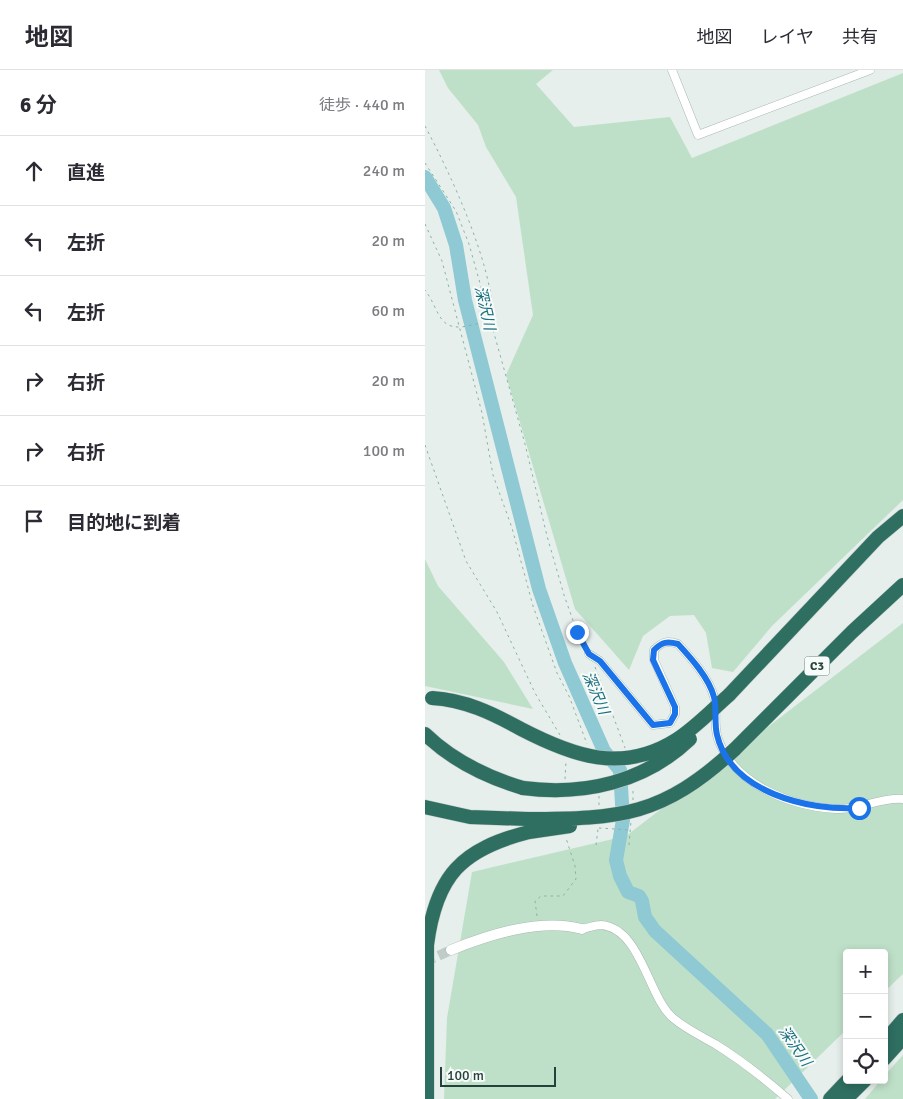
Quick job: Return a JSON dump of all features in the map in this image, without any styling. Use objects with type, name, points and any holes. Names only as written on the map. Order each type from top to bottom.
[{"type":"highway","points":[[425,734],[460,762],[497,779],[523,788],[549,791],[581,790],[634,777],[669,756],[689,740],[878,537],[903,516]]},
{"type":"highway","name":"C3","points":[[797,686],[903,575]]},
{"type":"highway","name":"C3","points":[[425,807],[470,817],[528,825],[581,819],[655,805],[687,789],[710,772],[852,632],[903,585]]},
{"type":"highway","points":[[428,699],[466,703],[564,750],[592,758],[609,759],[644,755],[662,748],[677,739],[729,695]]},
{"type":"highway","name":"C3","points":[[427,1099],[427,945],[430,924],[437,900],[446,881],[460,864],[475,851],[503,839],[528,825]]},
{"type":"highway","points":[[888,1049],[903,1020]]},
{"type":"highway","points":[[888,1050],[903,1038]]},
{"type":"highway","points":[[830,1099],[845,1084]]},
{"type":"highway","points":[[846,1099],[861,1084]]},
{"type":"street","points":[[672,70],[697,135],[870,70]]},
{"type":"street","points":[[589,654],[600,661],[653,725],[670,723],[675,714],[675,707],[653,660],[654,650],[661,643],[670,641],[678,644],[710,687],[714,698],[717,736],[733,764],[748,779],[778,795],[795,802],[836,809],[859,808],[903,800]]},
{"type":"street","points":[[451,950],[473,941],[539,924],[561,924],[582,929],[599,925],[619,933],[629,943],[645,968],[662,1005],[671,1017],[737,1059],[788,1099]]},
{"type":"path","points":[[425,126],[461,202],[481,256],[493,300],[493,317],[490,321],[463,327],[442,321],[425,290]]},
{"type":"path","points":[[425,163],[440,184],[462,224],[525,444],[547,536],[564,595],[577,632],[589,654],[618,726],[627,754]]},
{"type":"path","points":[[425,224],[442,261],[482,413],[493,475],[512,528],[533,606],[557,673],[569,696],[589,750]]},
{"type":"path","points":[[425,445],[466,561],[497,612],[535,693],[561,738]]},
{"type":"path","points":[[565,782],[566,756]]},
{"type":"path","points":[[629,845],[632,784]]},
{"type":"path","points":[[599,796],[599,807]]},
{"type":"path","points":[[596,845],[599,821]]},
{"type":"path","points":[[599,828],[630,830]]},
{"type":"path","points":[[539,924],[535,901],[541,896],[563,896],[576,879],[566,834]]},
{"type":"green space","points":[[439,70],[553,70],[536,84],[574,127],[670,117],[692,158],[903,73],[903,500],[772,626],[733,672],[712,668],[706,633],[694,615],[670,616],[643,636],[629,670],[575,609],[506,375],[533,315],[516,197],[486,147],[478,125],[448,88]]},
{"type":"green space","points":[[425,559],[438,586],[504,662],[533,709],[425,686]]},
{"type":"green space","points":[[903,623],[903,974],[888,988],[888,949],[843,949],[843,1033],[775,1099],[444,1099],[447,1018],[472,872],[626,836]]},
{"type":"green space","points":[[903,1055],[903,1099],[865,1099],[878,1084],[888,1084],[888,1072]]},
{"type":"waterway","name":"深沢川","points":[[425,177],[444,208],[456,245],[465,300],[539,589],[565,663],[604,751],[620,770],[623,820],[616,860],[620,876],[628,892],[639,896],[642,901],[645,917],[655,931],[767,1034],[811,1099]]},
{"type":"tunnel","points":[[425,962],[451,950]]},
{"type":"route","points":[[577,632],[585,643],[589,654],[600,661],[653,725],[670,723],[675,714],[675,707],[653,660],[654,650],[661,643],[670,641],[678,644],[710,687],[714,698],[717,736],[721,747],[742,775],[754,783],[795,802],[836,809],[859,808]]}]
